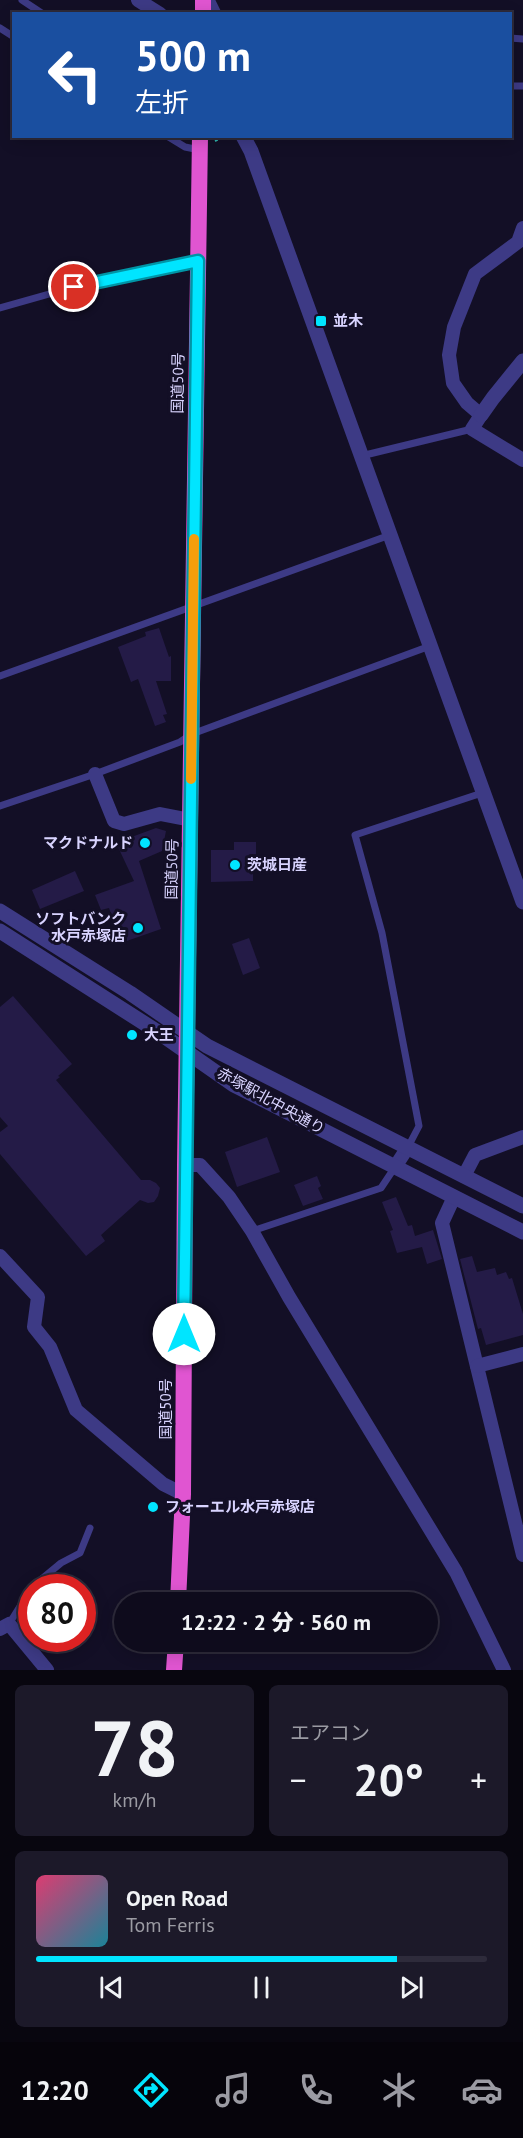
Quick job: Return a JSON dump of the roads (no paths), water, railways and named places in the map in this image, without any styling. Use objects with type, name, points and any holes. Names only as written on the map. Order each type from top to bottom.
[{"type":"highway","name":"国道50号","points":[[178,1592],[183,1494],[185,1165],[198,261],[204,141]]},
{"type":"highway","points":[[174,1670],[175,1652]]},
{"type":"street","points":[[237,139],[251,151],[523,902]]},
{"type":"street","points":[[481,416],[467,404],[453,383],[449,355],[454,327],[475,274],[518,242],[523,228]]},
{"type":"street","points":[[523,361],[472,429],[523,460]]},
{"type":"street","points":[[95,774],[114,821],[124,825],[160,814],[191,820]]},
{"type":"street","name":"赤塚駅北中央通り","points":[[0,911],[130,993],[188,1034],[227,1056],[523,1206]]},
{"type":"street","name":"赤塚駅北中央通り","points":[[0,931],[234,1085],[523,1232]]},
{"type":"street","points":[[464,1176],[475,1155],[523,1137]]},
{"type":"street","points":[[395,1167],[408,1146]]},
{"type":"street","points":[[185,1165],[200,1165],[229,1197],[252,1231],[289,1298],[456,1572],[504,1670]]},
{"type":"street","points":[[454,1197],[442,1223],[523,1555]]},
{"type":"street","points":[[0,1256],[38,1297],[34,1327],[50,1347],[76,1410],[163,1484],[183,1494]]},
{"type":"street","points":[[477,1366],[523,1353]]},
{"type":"street","points":[[5,1626],[47,1670]]},
{"type":"lane","points":[[22,0],[40,12]]},
{"type":"lane","points":[[170,138],[185,147],[204,141]]},
{"type":"lane","points":[[0,308],[74,287],[198,261]]},
{"type":"lane","points":[[361,456],[472,429]]},
{"type":"lane","points":[[0,676],[391,534]]},
{"type":"lane","points":[[0,806],[95,774],[180,742],[192,734],[430,646]]},
{"type":"lane","points":[[408,1146],[419,1126],[382,933],[356,835],[482,793]]},
{"type":"lane","points":[[252,1231],[381,1188],[395,1167]]},
{"type":"lane","points":[[48,1574],[61,1563],[80,1553],[90,1528]]},
{"type":"lane","points":[[5,1626],[18,1607]]},
{"type":"place","name":"並木","points":[[321,321]]},
{"type":"place","name":"マクドナルド","points":[[145,843]]},
{"type":"place","name":"茨城日産","points":[[235,865]]},
{"type":"place","name":"ソフトバンク 水戸赤塚店","points":[[138,928]]},
{"type":"place","name":"大王","points":[[132,1035]]},
{"type":"place","name":"フォーエル水戸赤塚店","points":[[153,1507]]}]
